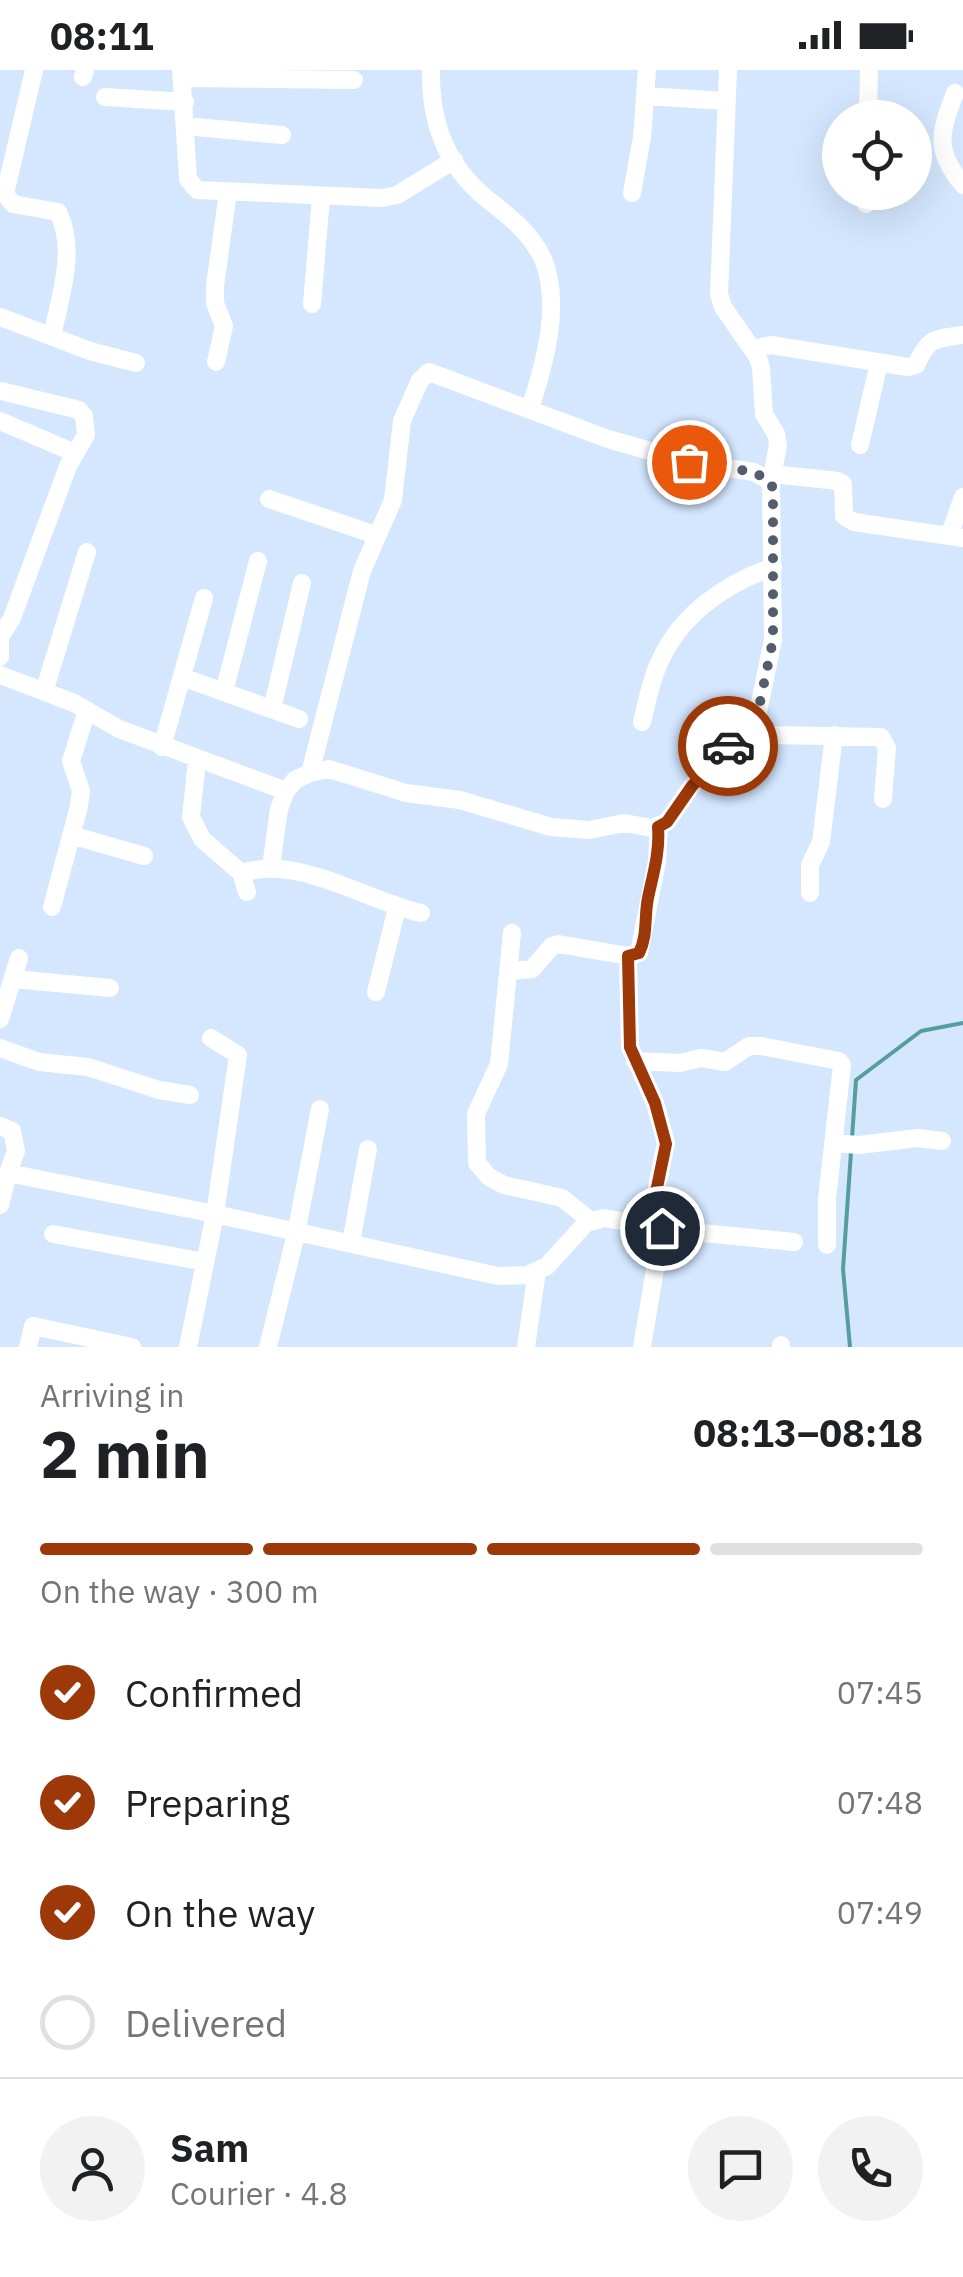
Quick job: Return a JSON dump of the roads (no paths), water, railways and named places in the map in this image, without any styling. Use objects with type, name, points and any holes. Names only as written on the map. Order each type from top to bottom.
[{"type":"street","points":[[34,70],[6,179],[7,200],[58,212],[63,222],[66,262],[52,336]]},
{"type":"street","points":[[431,70],[432,114],[438,134],[483,196],[516,221],[533,240],[544,262],[550,318],[542,370],[530,409]]},
{"type":"street","points":[[632,194],[647,70]]},
{"type":"street","points":[[728,70],[720,294],[723,307],[761,367],[764,414],[778,446],[772,478],[773,640],[758,712],[760,728]]},
{"type":"street","points":[[869,100],[870,70]]},
{"type":"street","points":[[354,80],[182,74],[190,186],[228,192],[382,198],[398,195],[454,160]]},
{"type":"street","points":[[954,93],[944,123],[941,150],[963,185]]},
{"type":"street","points":[[645,96],[726,100]]},
{"type":"street","points":[[105,97],[185,102]]},
{"type":"street","points":[[0,118],[20,123]]},
{"type":"street","points":[[186,126],[282,135]]},
{"type":"street","points":[[216,362],[224,326],[215,303],[215,286],[228,192]]},
{"type":"street","points":[[312,304],[321,197]]},
{"type":"street","points":[[0,316],[136,363]]},
{"type":"street","points":[[753,350],[772,345],[899,367],[916,364],[933,339],[963,335]]},
{"type":"street","points":[[860,445],[879,363]]},
{"type":"street","points":[[310,773],[362,571],[395,488],[402,422],[429,372],[608,439],[689,462],[772,478],[838,481],[844,489],[844,516],[854,522],[956,537],[963,498]]},
{"type":"street","points":[[0,657],[1,634],[12,618],[68,466],[86,435],[84,416],[79,410],[1,391]]},
{"type":"street","points":[[0,421],[75,454]]},
{"type":"street","points":[[269,499],[376,535]]},
{"type":"street","points":[[44,692],[86,552]]},
{"type":"street","points":[[224,692],[258,560]]},
{"type":"street","points":[[642,722],[660,660],[700,606],[756,573],[774,568]]},
{"type":"street","points":[[272,710],[302,584]]},
{"type":"street","points":[[162,746],[204,598]]},
{"type":"street","points":[[0,675],[197,761],[286,791]]},
{"type":"street","points":[[182,677],[299,719]]},
{"type":"street","points":[[52,907],[81,791],[71,761],[87,710]]},
{"type":"street","points":[[760,728],[771,735],[876,736],[884,740],[887,748],[883,799]]},
{"type":"street","points":[[270,868],[278,808],[295,780],[310,773],[329,769],[406,792],[460,800],[551,827],[589,830],[624,822],[658,827],[667,822],[718,755],[736,738],[760,728]]},
{"type":"street","points":[[810,893],[810,865],[821,842],[834,736]]},
{"type":"street","points":[[197,761],[191,817],[202,838],[241,873],[247,892]]},
{"type":"street","points":[[510,971],[532,968],[558,944],[628,956],[639,953],[657,861],[658,827]]},
{"type":"street","points":[[71,835],[144,856]]},
{"type":"street","points":[[241,873],[270,868],[303,873],[421,913]]},
{"type":"street","points":[[376,992],[397,908]]},
{"type":"street","points":[[512,934],[499,1064],[476,1114],[477,1162],[489,1178],[562,1198],[591,1221]]},
{"type":"street","points":[[628,956],[630,1047],[655,1103],[666,1144],[642,1347]]},
{"type":"street","points":[[0,1019],[19,958]]},
{"type":"street","points":[[13,979],[110,988]]},
{"type":"street","points":[[188,1347],[215,1214],[238,1054],[211,1038]]},
{"type":"street","points":[[634,1061],[680,1063],[701,1058],[725,1062],[749,1046],[839,1061],[842,1064],[827,1199],[827,1245]]},
{"type":"street","points":[[0,1048],[39,1062],[88,1067],[158,1090],[190,1095]]},
{"type":"street","points":[[268,1347],[296,1234],[320,1109]]},
{"type":"street","points":[[0,1126],[12,1131],[17,1141],[0,1205]]},
{"type":"street","points":[[836,1143],[859,1145],[918,1138],[942,1141]]},
{"type":"street","points":[[351,1243],[368,1149]]},
{"type":"street","points":[[8,1173],[498,1276],[536,1271],[563,1252],[591,1221],[604,1218],[794,1242]]},
{"type":"street","points":[[53,1234],[205,1262]]},
{"type":"street","points":[[526,1347],[536,1271]]},
{"type":"street","points":[[28,1347],[34,1326],[132,1347]]},
{"type":"waterway","points":[[852,1138],[856,1080],[921,1031],[963,1023]]},
{"type":"waterway","points":[[850,1347],[843,1269],[851,1152]]}]
